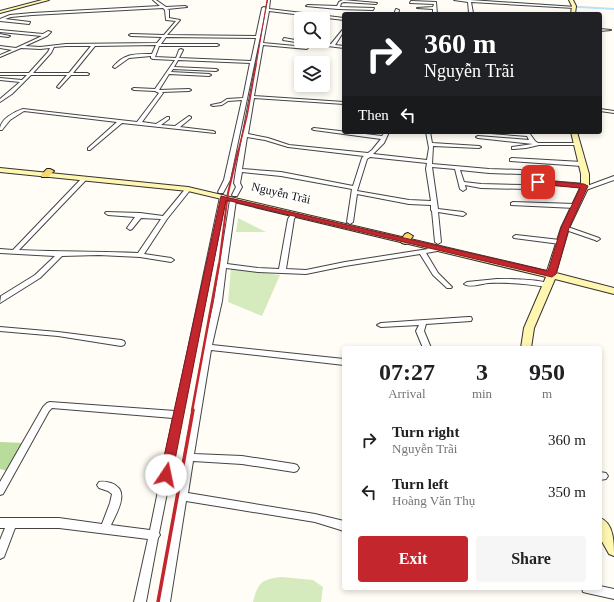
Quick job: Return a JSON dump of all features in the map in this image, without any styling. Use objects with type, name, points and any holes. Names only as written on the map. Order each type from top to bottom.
[{"type":"main road","points":[[0,12],[47,0]]},
{"type":"main road","points":[[571,0],[574,7],[573,12]]},
{"type":"main road","points":[[526,346],[529,328],[548,285],[565,228],[584,188],[585,174],[574,134]]},
{"type":"main road","name":"Nguyễn Trãi","points":[[0,165],[84,179],[188,189],[234,197],[350,222],[406,238]]},
{"type":"main road","name":"Nguyễn Trãi","points":[[0,170],[191,186],[222,195]]},
{"type":"main road","name":"Nguyễn Trãi","points":[[234,197],[294,214],[552,272]]},
{"type":"main road","points":[[552,272],[614,286]]},
{"type":"main road","points":[[552,272],[614,291]]},
{"type":"main road","points":[[602,528],[614,549]]},
{"type":"street","points":[[152,55],[178,20],[168,19],[167,10],[154,0]]},
{"type":"street","points":[[140,602],[155,535],[222,195],[227,180],[256,37],[266,0]]},
{"type":"street","points":[[164,602],[208,347],[218,301],[234,197],[239,186],[237,183],[239,170],[269,0]]},
{"type":"street","points":[[454,0],[574,7]]},
{"type":"street","points":[[334,18],[340,3],[343,1],[376,1],[377,6],[372,12]]},
{"type":"street","points":[[469,1],[471,12]]},
{"type":"street","points":[[307,2],[308,6]]},
{"type":"street","points":[[411,2],[435,3],[435,12]]},
{"type":"street","points":[[308,6],[373,9]]},
{"type":"street","points":[[303,12],[308,6]]},
{"type":"street","points":[[0,15],[12,16],[185,7]]},
{"type":"street","points":[[419,8],[434,8]]},
{"type":"street","points":[[268,10],[294,12]]},
{"type":"street","points":[[78,12],[110,12]]},
{"type":"street","points":[[0,20],[12,16]]},
{"type":"street","points":[[330,17],[342,19]]},
{"type":"street","points":[[0,20],[29,23]]},
{"type":"street","points":[[330,22],[342,23]]},
{"type":"street","points":[[602,30],[609,30]]},
{"type":"street","points":[[0,32],[4,31],[45,35]]},
{"type":"street","points":[[0,56],[50,32]]},
{"type":"street","points":[[332,46],[342,32]]},
{"type":"street","points":[[0,35],[8,36]]},
{"type":"street","points":[[131,35],[256,37]]},
{"type":"street","points":[[284,39],[294,40]]},
{"type":"street","points":[[21,47],[159,44],[217,45]]},
{"type":"street","points":[[262,44],[294,47]]},
{"type":"street","points":[[59,88],[94,45]]},
{"type":"street","points":[[0,46],[16,49]]},
{"type":"street","points":[[332,46],[342,47]]},
{"type":"street","points":[[0,101],[8,96],[50,52],[52,47]]},
{"type":"street","points":[[157,91],[167,73],[172,68],[181,50]]},
{"type":"street","points":[[115,67],[125,57],[152,55],[153,58],[251,62]]},
{"type":"street","points":[[172,68],[216,70]]},
{"type":"street","points":[[167,73],[209,75]]},
{"type":"street","points":[[0,74],[87,74]]},
{"type":"street","points":[[0,79],[22,81]]},
{"type":"street","points":[[134,89],[157,91],[189,90]]},
{"type":"street","points":[[140,123],[161,93],[157,91]]},
{"type":"street","points":[[251,97],[342,103]]},
{"type":"street","points":[[213,105],[222,104],[227,100],[244,99]]},
{"type":"street","points":[[602,110],[614,112]]},
{"type":"street","points":[[0,129],[8,119],[21,111],[213,132]]},
{"type":"street","points":[[176,128],[189,117]]},
{"type":"street","points":[[156,126],[167,118]]},
{"type":"street","points":[[90,149],[121,121]]},
{"type":"street","points":[[314,129],[342,133]]},
{"type":"street","points":[[353,134],[384,138]]},
{"type":"street","points":[[350,222],[355,190],[365,158],[378,146],[386,134]]},
{"type":"street","points":[[223,266],[306,272],[345,264],[423,253],[439,246],[429,169],[430,144],[428,134]]},
{"type":"street","points":[[515,134],[528,135],[535,143]]},
{"type":"street","points":[[246,135],[288,146],[370,154],[489,172],[522,172]]},
{"type":"street","points":[[478,137],[535,143],[576,144]]},
{"type":"street","points":[[514,148],[526,147],[535,143]]},
{"type":"street","points":[[430,144],[479,147]]},
{"type":"street","points":[[512,160],[582,164]]},
{"type":"street","points":[[458,168],[462,186],[527,187],[525,181],[584,188],[614,178]]},
{"type":"street","points":[[239,170],[281,174],[409,202],[433,203]]},
{"type":"street","points":[[14,252],[84,179]]},
{"type":"street","points":[[140,255],[164,218],[188,189]]},
{"type":"street","points":[[514,204],[575,206]]},
{"type":"street","points":[[434,210],[463,214]]},
{"type":"street","points":[[108,213],[164,218]]},
{"type":"street","points":[[282,271],[291,219],[294,214]]},
{"type":"street","points":[[130,228],[140,215]]},
{"type":"street","points":[[565,228],[597,239]]},
{"type":"street","points":[[516,237],[560,242]]},
{"type":"street","points":[[0,251],[60,254],[99,253],[140,255],[171,260]]},
{"type":"street","points":[[423,253],[435,274],[449,287]]},
{"type":"street","points":[[0,301],[12,291],[41,274],[60,254]]},
{"type":"street","points":[[467,284],[507,280],[548,285]]},
{"type":"street","points":[[381,325],[468,319]]},
{"type":"street","points":[[423,323],[420,332],[426,346]]},
{"type":"street","points":[[0,329],[58,334],[121,343]]},
{"type":"street","points":[[208,347],[342,362]]},
{"type":"street","points":[[0,490],[46,409],[50,405],[178,415]]},
{"type":"street","points":[[190,457],[242,460],[294,468]]},
{"type":"street","points":[[102,484],[115,490],[117,493],[117,499],[105,528]]},
{"type":"street","points":[[182,496],[315,518],[342,525]]},
{"type":"street","points":[[0,522],[59,523],[155,535]]},
{"type":"street","points":[[0,554],[12,522]]},
{"type":"street","points":[[596,590],[614,594]]},
{"type":"green space","points":[[238,218],[266,232],[236,232]]},
{"type":"green space","points":[[231,269],[280,275],[262,316],[228,302]]},
{"type":"green space","points":[[0,442],[25,443],[11,472],[0,469]]},
{"type":"green space","points":[[282,577],[313,580],[323,587],[321,602],[253,602],[257,590],[262,583],[270,579]]},
{"type":"waterway","points":[[497,2],[614,9]]},
{"type":"railway","points":[[256,66],[267,0]]},
{"type":"railway","points":[[238,152],[247,116],[256,65]]},
{"type":"railway","points":[[219,265],[228,193],[238,151]]},
{"type":"railway","points":[[192,411],[219,264]]},
{"type":"railway","points":[[158,602],[193,410]]},
{"type":"route","points":[[166,475],[223,198],[552,274],[565,228],[584,186],[538,182]]}]
